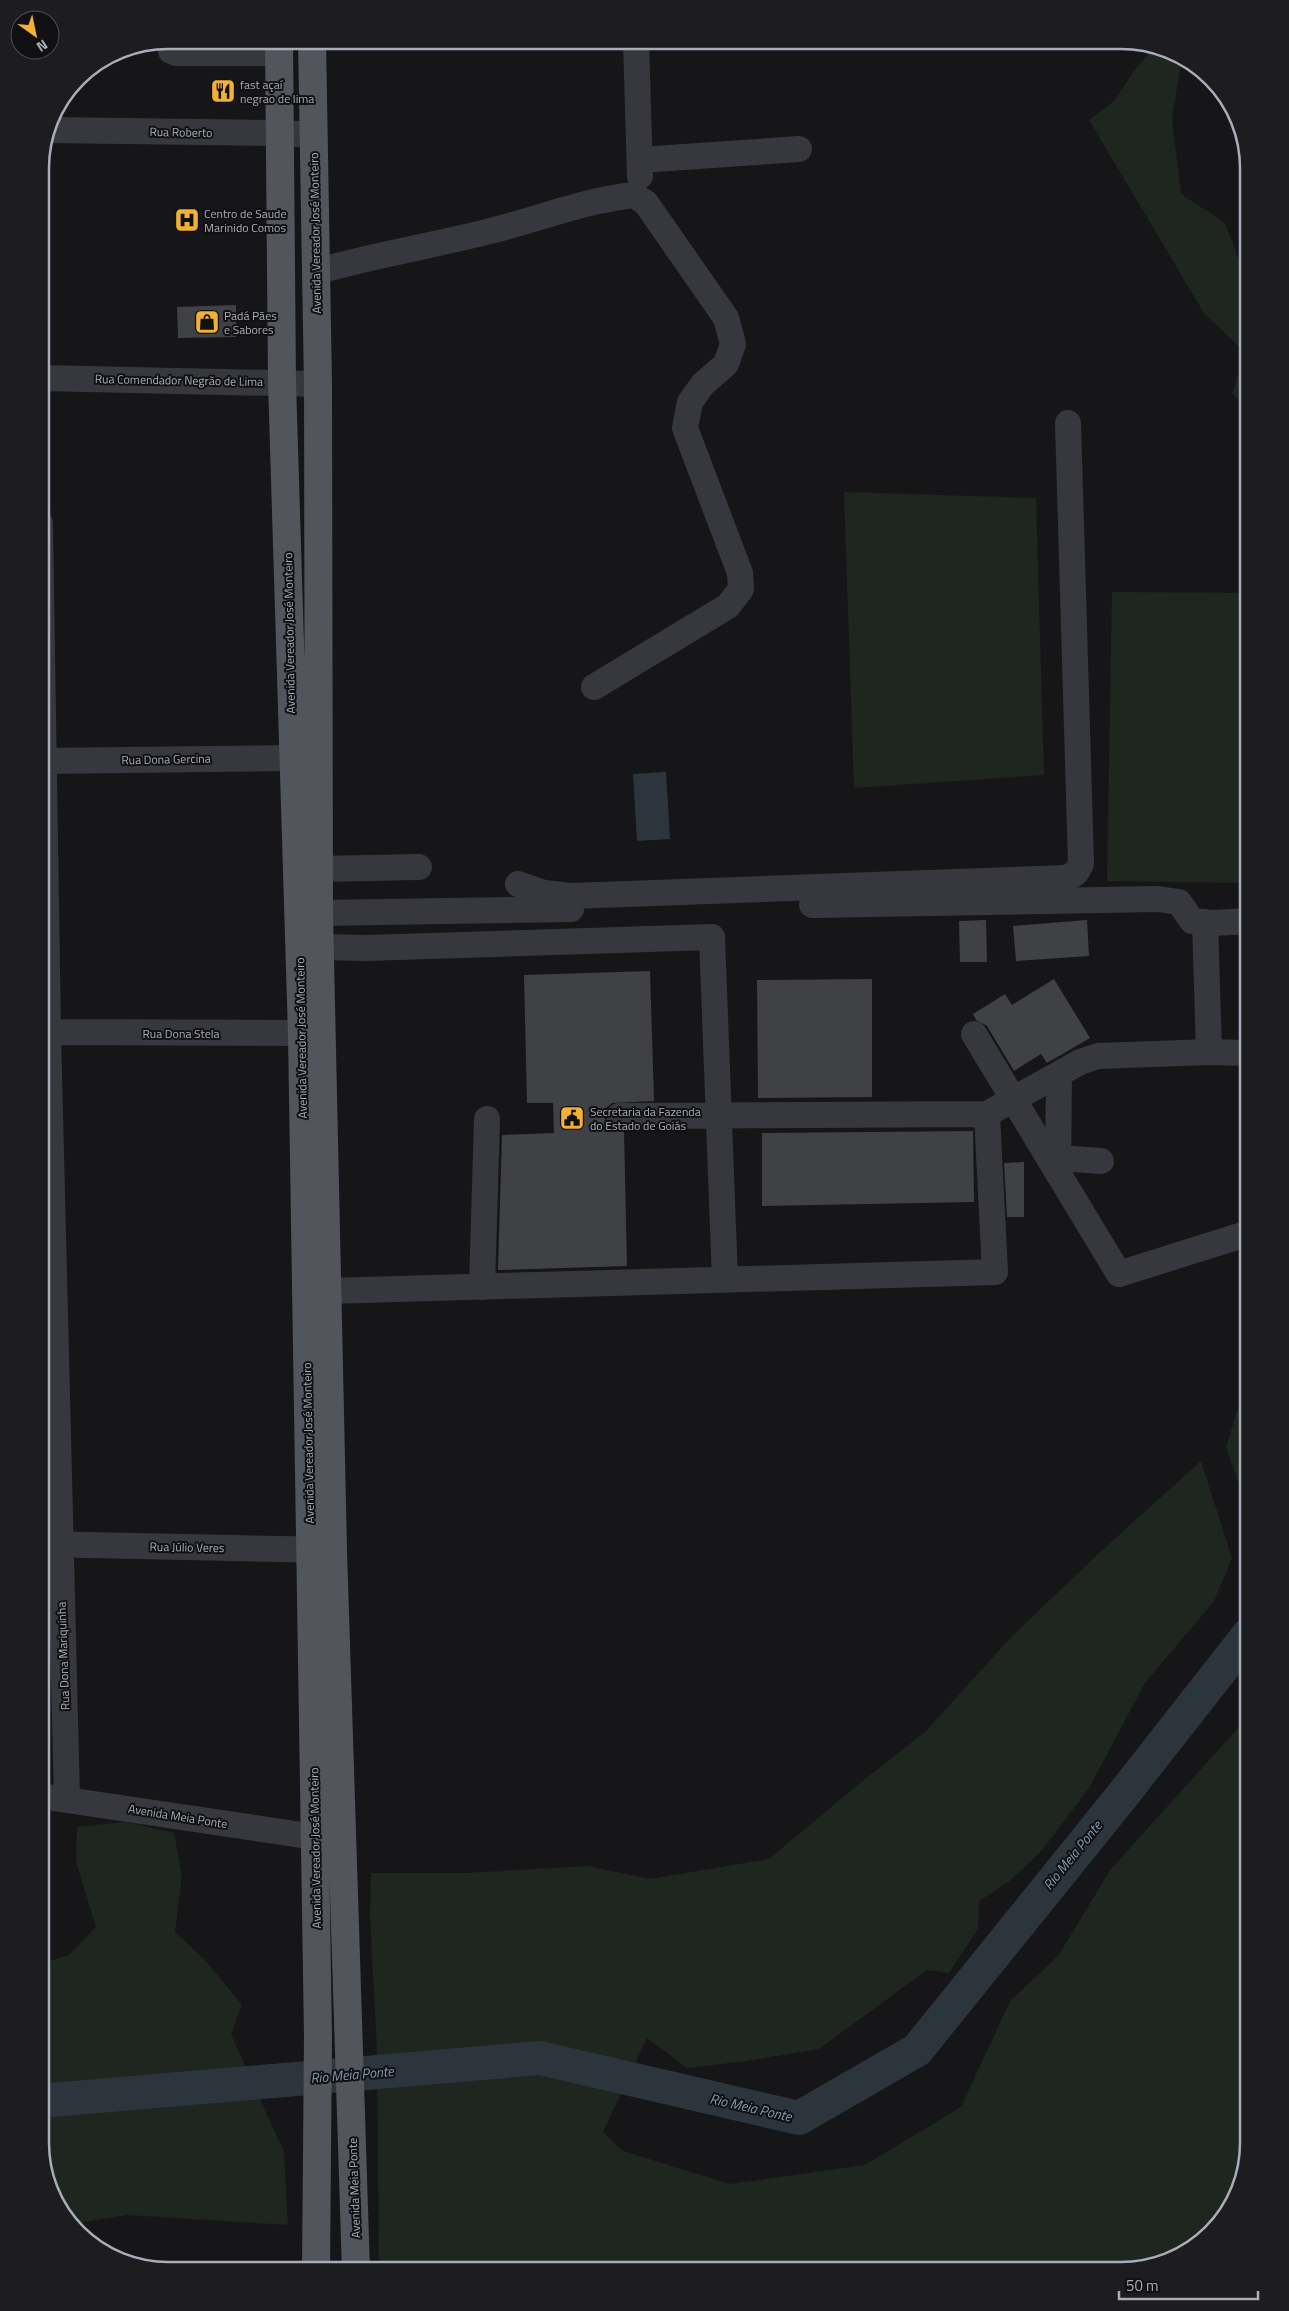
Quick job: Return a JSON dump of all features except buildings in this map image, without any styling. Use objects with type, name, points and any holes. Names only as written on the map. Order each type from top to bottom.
[{"type":"main road","name":"Avenida Vereador José Monteiro","points":[[279,49],[282,382],[292,758],[328,1291],[315,1837],[318,2036],[316,2262]]},
{"type":"main road","name":"Avenida Vereador José Monteiro","points":[[312,49],[318,384],[318,869],[320,947],[312,1034],[321,1550],[349,2016]]},
{"type":"main road","name":"Avenida Meia Ponte","points":[[349,2016],[356,2262]]},
{"type":"street","points":[[171,49],[176,53],[235,49]]},
{"type":"street","points":[[636,49],[641,200]]},
{"type":"street","name":"Rua Roberto","points":[[55,130],[314,135]]},
{"type":"street","points":[[640,160],[799,149]]},
{"type":"street","points":[[316,272],[346,263],[492,231],[568,207],[611,197],[634,195],[646,204],[726,318],[733,344],[726,364],[703,384],[690,402],[685,428],[740,573],[741,589],[728,606],[594,687]]},
{"type":"street","name":"Rua Comendador Negrão de Lima","points":[[49,378],[318,384]]},
{"type":"street","points":[[518,884],[544,893],[571,896],[1066,878],[1076,873],[1081,864],[1068,423]]},
{"type":"street","name":"Rua Dona Gercina","points":[[49,761],[292,758]]},
{"type":"street","points":[[318,869],[419,867]]},
{"type":"street","points":[[319,913],[1158,899],[1179,902],[1192,920],[1205,922],[1240,921]]},
{"type":"street","points":[[476,910],[478,944]]},
{"type":"street","points":[[1205,922],[1209,1052]]},
{"type":"street","points":[[320,947],[367,948],[712,937],[725,1280]]},
{"type":"street","name":"Rua Dona Stela","points":[[49,1032],[312,1034]]},
{"type":"street","points":[[974,1034],[1058,1165],[1119,1274],[1240,1236]]},
{"type":"street","points":[[619,1116],[987,1114],[1059,1076],[1080,1062],[1098,1056],[1240,1053]]},
{"type":"street","points":[[1058,1165],[1059,1076]]},
{"type":"street","points":[[328,1291],[995,1272],[987,1114]]},
{"type":"street","points":[[482,1287],[487,1120]]},
{"type":"street","points":[[1058,1165],[1101,1162]]},
{"type":"street","name":"Rua Dona Mariquinha","points":[[49,1456],[50,1544],[67,1798]]},
{"type":"street","name":"Rua Júlio Veres","points":[[50,1544],[321,1550]]},
{"type":"street","name":"Avenida Meia Ponte","points":[[49,1797],[315,1837]]},
{"type":"shaded area","points":[[1149,52],[1181,65],[1172,118],[1181,194],[1225,223],[1240,262],[1240,348],[1204,313],[1089,120],[1114,101]]},
{"type":"shaded area","points":[[1240,369],[1240,401],[1232,394]]},
{"type":"shaded area","points":[[844,492],[1036,498],[1044,775],[854,788]]},
{"type":"shaded area","points":[[1112,592],[1240,593],[1240,883],[1107,881]]},
{"type":"shaded area","points":[[666,772],[670,839],[637,841],[633,774]]},
{"type":"shaded area","points":[[1240,1409],[1240,1487],[1226,1448],[1237,1411]]},
{"type":"shaded area","points":[[1201,1461],[1232,1558],[1214,1601],[1145,1683],[1089,1788],[1043,1849],[1011,1880],[979,1901],[978,1929],[949,1973],[927,1970],[819,2049],[747,2061],[687,2068],[647,2038],[603,2132],[623,2151],[730,2184],[865,2165],[961,2107],[1010,2001],[1058,1956],[1111,1869],[1240,1726],[1239,2159],[1231,2189],[1224,2203],[1211,2222],[1200,2233],[1167,2253],[1137,2261],[1121,2262],[379,2262],[377,2052],[370,1915],[371,1873],[466,1873],[588,1866],[650,1879],[769,1859],[925,1732],[1013,1635],[1098,1554]]},
{"type":"shaded area","points":[[126,1822],[174,1833],[182,1875],[175,1932],[205,1960],[242,2005],[231,2034],[284,2152],[288,2225],[127,2215],[79,2223],[61,2196],[53,2174],[49,2143],[49,1961],[69,1955],[96,1927],[76,1862],[77,1827]]},
{"type":"waterway","name":"Rio Meia Ponte","points":[[49,2100],[540,2058],[799,2118],[917,2050],[1122,1796],[1240,1645]]},
{"type":"place","name":"fast açaí negrao de lima","points":[[223,91]]},
{"type":"place","name":"Centro de Saude Marinido Comos","points":[[187,220]]},
{"type":"place","name":"Padá Pães e Sabores","points":[[207,322]]},
{"type":"place","name":"Secretaria da Fazenda do Estado de Goiás","points":[[572,1118]]}]
